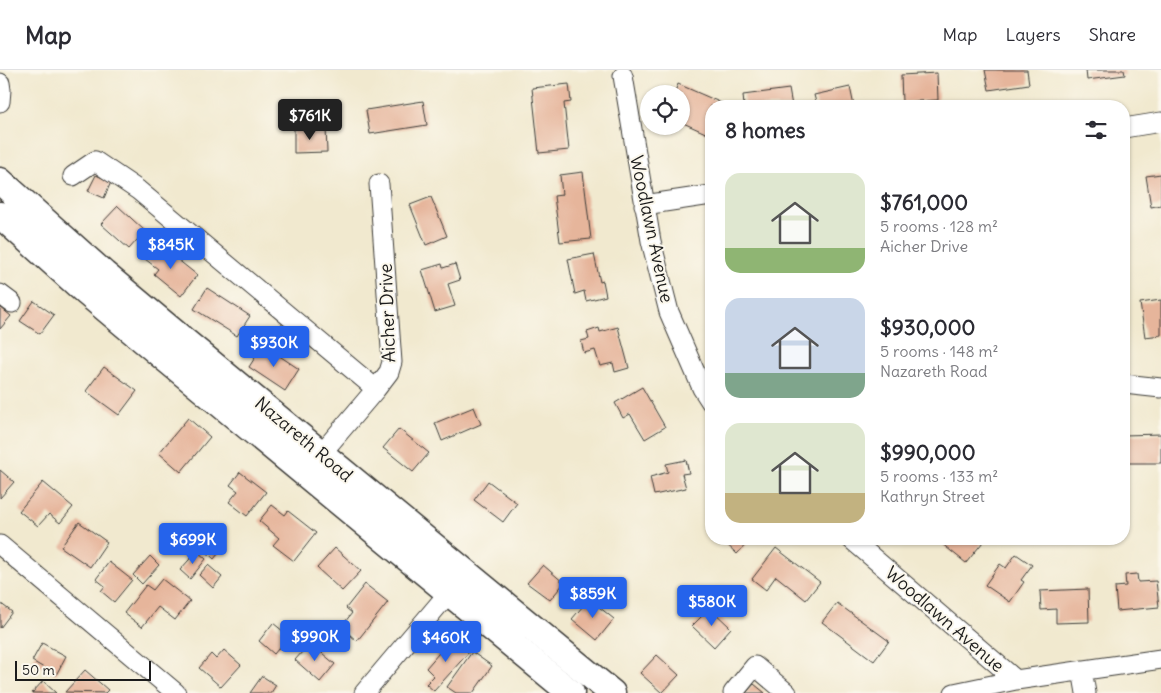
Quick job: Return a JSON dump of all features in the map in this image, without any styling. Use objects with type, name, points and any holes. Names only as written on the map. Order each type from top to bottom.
[{"type":"highway","name":"Nazareth Road","points":[[1,183],[313,464],[449,592],[572,693]]},
{"type":"highway","name":"Nazareth Road","points":[[0,215],[87,293],[313,464],[466,572],[612,693]]},
{"type":"street","name":"Woodlawn Avenue","points":[[623,76],[651,241],[669,312],[705,393]]},
{"type":"street","points":[[0,82],[0,102]]},
{"type":"street","points":[[1130,127],[1161,122]]},
{"type":"street","points":[[73,176],[94,161],[138,190],[376,389]]},
{"type":"street","name":"Aicher Drive","points":[[313,464],[376,389],[389,372],[392,362],[379,184]]},
{"type":"street","points":[[644,205],[705,196]]},
{"type":"street","points":[[1130,385],[1161,388]]},
{"type":"street","points":[[0,545],[176,693]]},
{"type":"street","name":"Woodlawn Avenue","points":[[858,545],[1016,680]]},
{"type":"street","points":[[364,693],[466,572]]},
{"type":"street","points":[[954,693],[1016,680],[1161,659]]},
{"type":"street","points":[[732,693],[755,666],[787,693]]},
{"type":"street","points":[[1082,670],[1086,693]]},
{"type":"building","points":[[985,70],[1027,70],[1029,84],[989,90]]},
{"type":"building","points":[[1086,70],[1124,70],[1125,75],[1087,80]]},
{"type":"building","points":[[937,73],[938,100],[902,100],[901,75]]},
{"type":"building","points":[[569,84],[571,102],[564,103],[569,150],[539,153],[532,88]]},
{"type":"building","points":[[850,87],[853,100],[815,100],[814,95]]},
{"type":"building","points":[[690,89],[715,100],[705,100],[705,133],[690,126]]},
{"type":"building","points":[[789,89],[791,100],[743,100],[743,95]]},
{"type":"building","points":[[423,101],[427,125],[370,134],[366,110]]},
{"type":"building","points":[[326,128],[327,152],[294,153],[294,129]]},
{"type":"building","points":[[583,172],[591,239],[560,242],[554,196],[562,195],[560,175]]},
{"type":"building","points":[[1161,174],[1161,205],[1151,207],[1146,176]]},
{"type":"building","points":[[96,175],[111,182],[104,198],[88,191]]},
{"type":"building","points":[[431,197],[447,236],[426,245],[410,205]]},
{"type":"building","points":[[118,206],[145,231],[129,249],[101,224]]},
{"type":"building","points":[[157,243],[197,275],[181,296],[154,274],[158,269],[145,259]]},
{"type":"building","points":[[594,254],[600,282],[603,281],[606,296],[586,301],[584,291],[575,294],[568,259]]},
{"type":"building","points":[[442,264],[443,268],[455,264],[460,280],[448,284],[455,306],[435,312],[422,270]]},
{"type":"building","points":[[207,288],[250,316],[237,336],[194,309]]},
{"type":"building","points":[[1161,300],[1161,335],[1145,337],[1140,303]]},
{"type":"building","points":[[34,301],[54,315],[40,334],[20,321]]},
{"type":"building","points":[[0,307],[11,316],[0,329]]},
{"type":"building","points":[[618,327],[629,368],[615,372],[613,363],[600,366],[595,350],[584,353],[581,341],[589,339],[587,332],[599,328],[600,332]]},
{"type":"building","points":[[263,345],[299,369],[285,391],[249,367]]},
{"type":"building","points":[[104,367],[137,391],[119,415],[86,391]]},
{"type":"building","points":[[642,387],[665,427],[645,439],[630,414],[623,418],[615,403]]},
{"type":"building","points":[[474,407],[481,424],[442,441],[435,423]]},
{"type":"building","points":[[188,418],[210,437],[181,472],[159,453]]},
{"type":"building","points":[[399,429],[429,453],[413,472],[383,448]]},
{"type":"building","points":[[1161,434],[1161,463],[1130,463],[1130,435]]},
{"type":"building","points":[[686,460],[689,473],[682,474],[686,488],[654,495],[650,477],[668,472],[666,464]]},
{"type":"building","points":[[0,470],[14,482],[0,498]]},
{"type":"building","points":[[240,472],[266,492],[247,516],[229,502],[238,491],[230,485]]},
{"type":"building","points":[[488,481],[517,503],[503,522],[474,500]]},
{"type":"building","points":[[43,482],[73,507],[60,523],[49,514],[38,526],[19,511]]},
{"type":"building","points":[[272,505],[285,515],[288,511],[316,533],[294,561],[273,545],[279,538],[259,521]]},
{"type":"building","points":[[79,522],[107,542],[90,567],[61,547]]},
{"type":"building","points":[[209,536],[223,548],[214,559],[200,546]]},
{"type":"building","points":[[727,545],[745,545],[737,554]]},
{"type":"building","points":[[944,545],[981,545],[966,563]]},
{"type":"building","points":[[335,548],[361,571],[342,591],[317,568]]},
{"type":"building","points":[[776,548],[820,582],[806,600],[776,576],[766,590],[752,579]]},
{"type":"building","points":[[197,551],[206,559],[190,579],[180,570]]},
{"type":"building","points":[[1016,554],[1032,565],[1021,580],[1024,582],[1010,602],[985,585],[1000,564],[1006,568]]},
{"type":"building","points":[[150,556],[159,565],[142,584],[133,575]]},
{"type":"building","points":[[109,562],[132,580],[114,602],[101,591],[105,586],[96,579]]},
{"type":"building","points":[[208,565],[222,577],[213,588],[199,575]]},
{"type":"building","points":[[543,565],[564,583],[550,600],[527,583]]},
{"type":"building","points":[[1137,574],[1138,582],[1156,581],[1159,607],[1117,611],[1115,587],[1126,586],[1125,575]]},
{"type":"building","points":[[162,579],[190,601],[175,620],[158,607],[142,627],[124,613],[146,585],[153,590]]},
{"type":"building","points":[[365,584],[388,602],[357,641],[341,627],[352,613],[346,608]]},
{"type":"building","points":[[1088,589],[1089,622],[1056,623],[1056,609],[1041,610],[1040,591]]},
{"type":"building","points":[[589,599],[614,619],[597,640],[572,619]]},
{"type":"building","points":[[0,603],[12,612],[0,628]]},
{"type":"building","points":[[837,603],[889,641],[874,661],[822,622]]},
{"type":"building","points":[[710,608],[731,628],[714,647],[692,626]]},
{"type":"building","points":[[273,623],[289,636],[274,654],[259,641]]},
{"type":"building","points":[[452,638],[469,652],[434,691],[426,684],[434,676],[426,668]]},
{"type":"building","points":[[42,643],[66,656],[56,675],[32,661]]},
{"type":"building","points":[[310,643],[335,664],[320,682],[295,660]]},
{"type":"building","points":[[224,650],[241,665],[221,687],[199,668],[211,654],[216,659]]},
{"type":"building","points":[[472,652],[492,666],[473,693],[456,693],[447,687]]},
{"type":"building","points":[[657,655],[679,675],[662,693],[640,673]]},
{"type":"building","points":[[85,670],[108,690],[105,693],[65,692]]},
{"type":"building","points":[[262,676],[276,685],[271,693],[250,693]]},
{"type":"building","points":[[43,681],[56,693],[32,693]]},
{"type":"building","points":[[754,684],[765,693],[746,693]]}]
